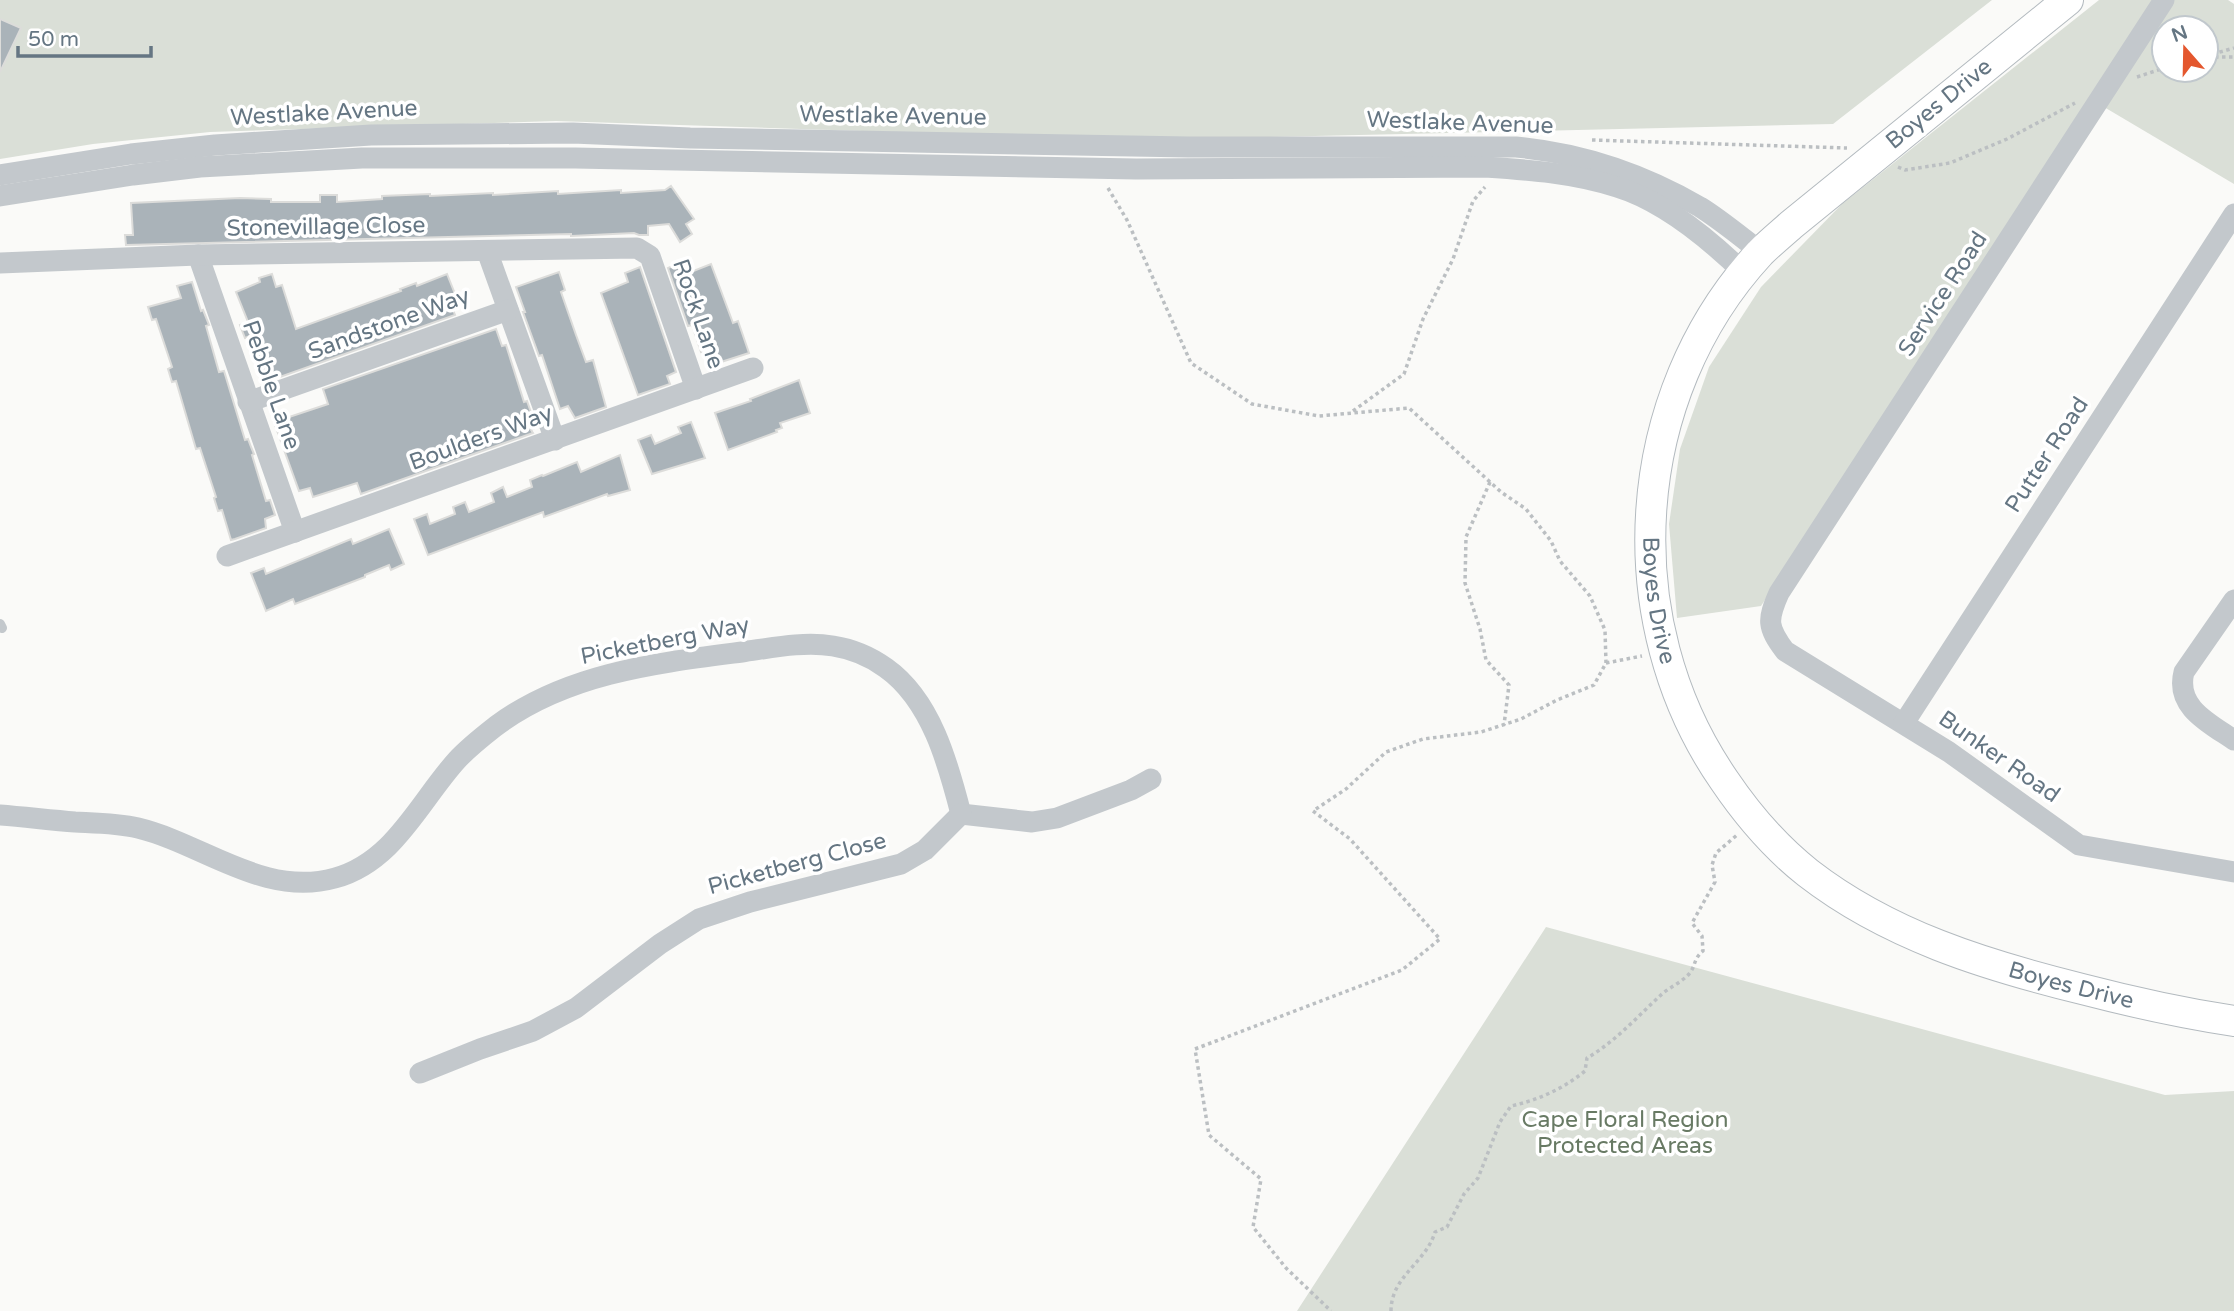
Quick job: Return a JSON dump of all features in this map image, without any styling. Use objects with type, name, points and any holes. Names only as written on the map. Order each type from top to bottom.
[{"type":"main road","name":"Boyes Drive","points":[[2068,0],[1850,176],[1752,263],[1724,300],[1686,367],[1661,444],[1650,510],[1651,588],[1664,653],[1679,699],[1711,762],[1756,822],[1807,872],[1853,903],[1901,929],[1950,951],[2001,969],[2172,1012],[2234,1021]]},
{"type":"street","name":"Service Road","points":[[1769,619],[1779,593],[2164,0]]},
{"type":"street","name":"Westlake Avenue","points":[[0,175],[131,154],[215,145],[371,135],[573,133],[690,138],[1175,147],[1516,147],[1579,156],[1658,184],[1702,209],[1752,263]]},
{"type":"street","name":"Westlake Avenue","points":[[0,196],[200,167],[362,158],[575,158],[1096,169],[1500,168],[1542,170],[1619,187],[1752,263]]},
{"type":"street","name":"Putter Road","points":[[1905,723],[2234,214]]},
{"type":"street","name":"Stonevillage Close","points":[[10,263],[198,255],[637,248],[650,256]]},
{"type":"street","points":[[487,251],[555,440]]},
{"type":"street","name":"Pebble Lane","points":[[198,255],[295,532]]},
{"type":"street","name":"Rock Lane","points":[[650,256],[696,389]]},
{"type":"street","name":"Sandstone Way","points":[[248,402],[508,310]]},
{"type":"street","name":"Boulders Way","points":[[227,556],[753,368]]},
{"type":"street","points":[[2234,600],[2184,672],[2181,682],[2186,701],[2194,712],[2234,740]]},
{"type":"street","name":"Bunker Road","points":[[1769,619],[1771,629],[1785,651],[1905,723],[2080,845],[2234,872]]},
{"type":"street","name":"Picketberg Way","points":[[0,815],[135,828],[180,842],[264,878],[290,882],[318,881],[348,874],[380,855],[474,743],[500,723],[537,701],[583,681],[625,670],[802,644],[832,645],[855,651],[887,668],[910,690],[931,724],[949,769],[961,814]]},
{"type":"street","points":[[961,814],[1032,822],[1056,818],[1130,790],[1151,779]]},
{"type":"street","name":"Picketberg Close","points":[[420,1073],[533,1031],[576,1008],[660,944],[699,919],[750,902],[901,864],[925,849],[961,814]]},
{"type":"path","points":[[1890,163],[1905,170],[1950,163],[2007,139],[2109,87]]},
{"type":"path","points":[[1587,140],[1860,149]]},
{"type":"path","points":[[1351,413],[1404,374],[1423,319],[1453,259],[1473,201],[1500,168]]},
{"type":"path","points":[[1096,169],[1127,220],[1191,363],[1252,404],[1320,416],[1409,408],[1490,482],[1526,509],[1551,541],[1560,561],[1590,596],[1605,630],[1606,663],[1594,685],[1504,725],[1481,732],[1423,739],[1386,752],[1346,789],[1313,811],[1350,839],[1440,939],[1402,970],[1195,1049],[1209,1135],[1261,1179],[1253,1227],[1286,1269],[1331,1311]]},
{"type":"path","points":[[1490,482],[1466,537],[1465,583],[1480,629],[1486,660],[1509,685],[1504,725]]},
{"type":"path","points":[[1606,663],[1650,655]]},
{"type":"path","points":[[1391,1311],[1391,1297],[1400,1279],[1431,1246],[1435,1232],[1447,1227],[1464,1194],[1478,1178],[1500,1122],[1511,1106],[1529,1102],[1572,1082],[1585,1071],[1587,1058],[1605,1048],[1664,993],[1691,973],[1696,957],[1703,951],[1702,936],[1692,923],[1715,882],[1712,865],[1716,853],[1744,829]]},
{"type":"green space","points":[[0,0],[1992,0],[1833,124],[1144,140],[556,121],[210,132],[93,144],[0,159]]},
{"type":"green space","points":[[2099,0],[2156,0],[1761,606],[1677,618],[1669,524],[1680,449],[1709,367],[1761,287],[1842,204]]},
{"type":"green space","points":[[2174,0],[2228,0],[2234,4],[2234,184],[2104,107],[2150,37],[2150,84],[2220,84],[2220,14],[2165,14]]},
{"type":"green space","name":"Cape Floral Region Protected Areas","points":[[1546,927],[2165,1095],[2234,1091],[2234,1311],[1297,1311]]},
{"type":"building","points":[[0,19],[21,28],[0,72]]},
{"type":"building","points":[[671,186],[694,219],[686,224],[692,234],[680,242],[669,224],[648,226],[648,235],[571,234],[126,245],[125,235],[133,235],[131,203],[240,198],[271,199],[271,202],[320,202],[320,195],[337,195],[337,202],[382,199],[382,196],[430,194],[493,195],[558,191],[558,194],[621,190],[621,193],[665,190]]},
{"type":"building","points":[[681,262],[686,274],[711,264],[733,323],[738,321],[749,353],[718,363],[710,349],[701,352],[692,325],[688,326],[668,268]]},
{"type":"building","points":[[640,267],[676,372],[667,376],[670,384],[638,395],[601,293],[628,282],[625,273]]},
{"type":"building","points":[[559,272],[565,290],[561,292],[586,362],[593,360],[606,407],[575,418],[568,406],[560,409],[516,287]]},
{"type":"building","points":[[272,274],[276,287],[282,285],[296,329],[401,291],[400,289],[416,283],[417,286],[447,274],[459,304],[452,307],[455,315],[263,383],[260,374],[264,373],[250,336],[245,338],[240,325],[248,322],[236,292],[260,282],[259,278]]},
{"type":"building","points":[[192,282],[201,311],[203,310],[209,325],[206,326],[219,372],[224,371],[245,440],[248,439],[254,454],[252,455],[266,501],[270,500],[275,515],[265,519],[266,528],[231,540],[222,510],[218,511],[200,448],[196,449],[176,381],[172,382],[168,369],[172,367],[156,319],[152,320],[148,307],[181,298],[177,286]]},
{"type":"building","points":[[496,329],[502,346],[506,345],[524,402],[527,401],[535,424],[535,428],[531,430],[533,433],[361,494],[357,483],[313,497],[310,488],[299,491],[274,422],[328,404],[323,389]]},
{"type":"building","points":[[799,380],[810,413],[780,423],[782,428],[776,430],[777,432],[728,450],[715,413]]},
{"type":"building","points":[[691,422],[705,458],[652,474],[638,440],[651,435],[655,444],[681,433],[678,427]]},
{"type":"building","points":[[620,455],[630,490],[608,496],[607,494],[544,517],[543,512],[428,555],[414,519],[427,514],[430,524],[455,514],[453,507],[465,502],[469,512],[494,502],[491,493],[503,487],[507,497],[532,487],[530,480],[542,475],[577,462],[581,472]]},
{"type":"building","points":[[389,529],[404,564],[391,570],[389,565],[295,604],[293,599],[266,611],[251,573],[264,568],[266,574],[351,539],[353,544]]}]
